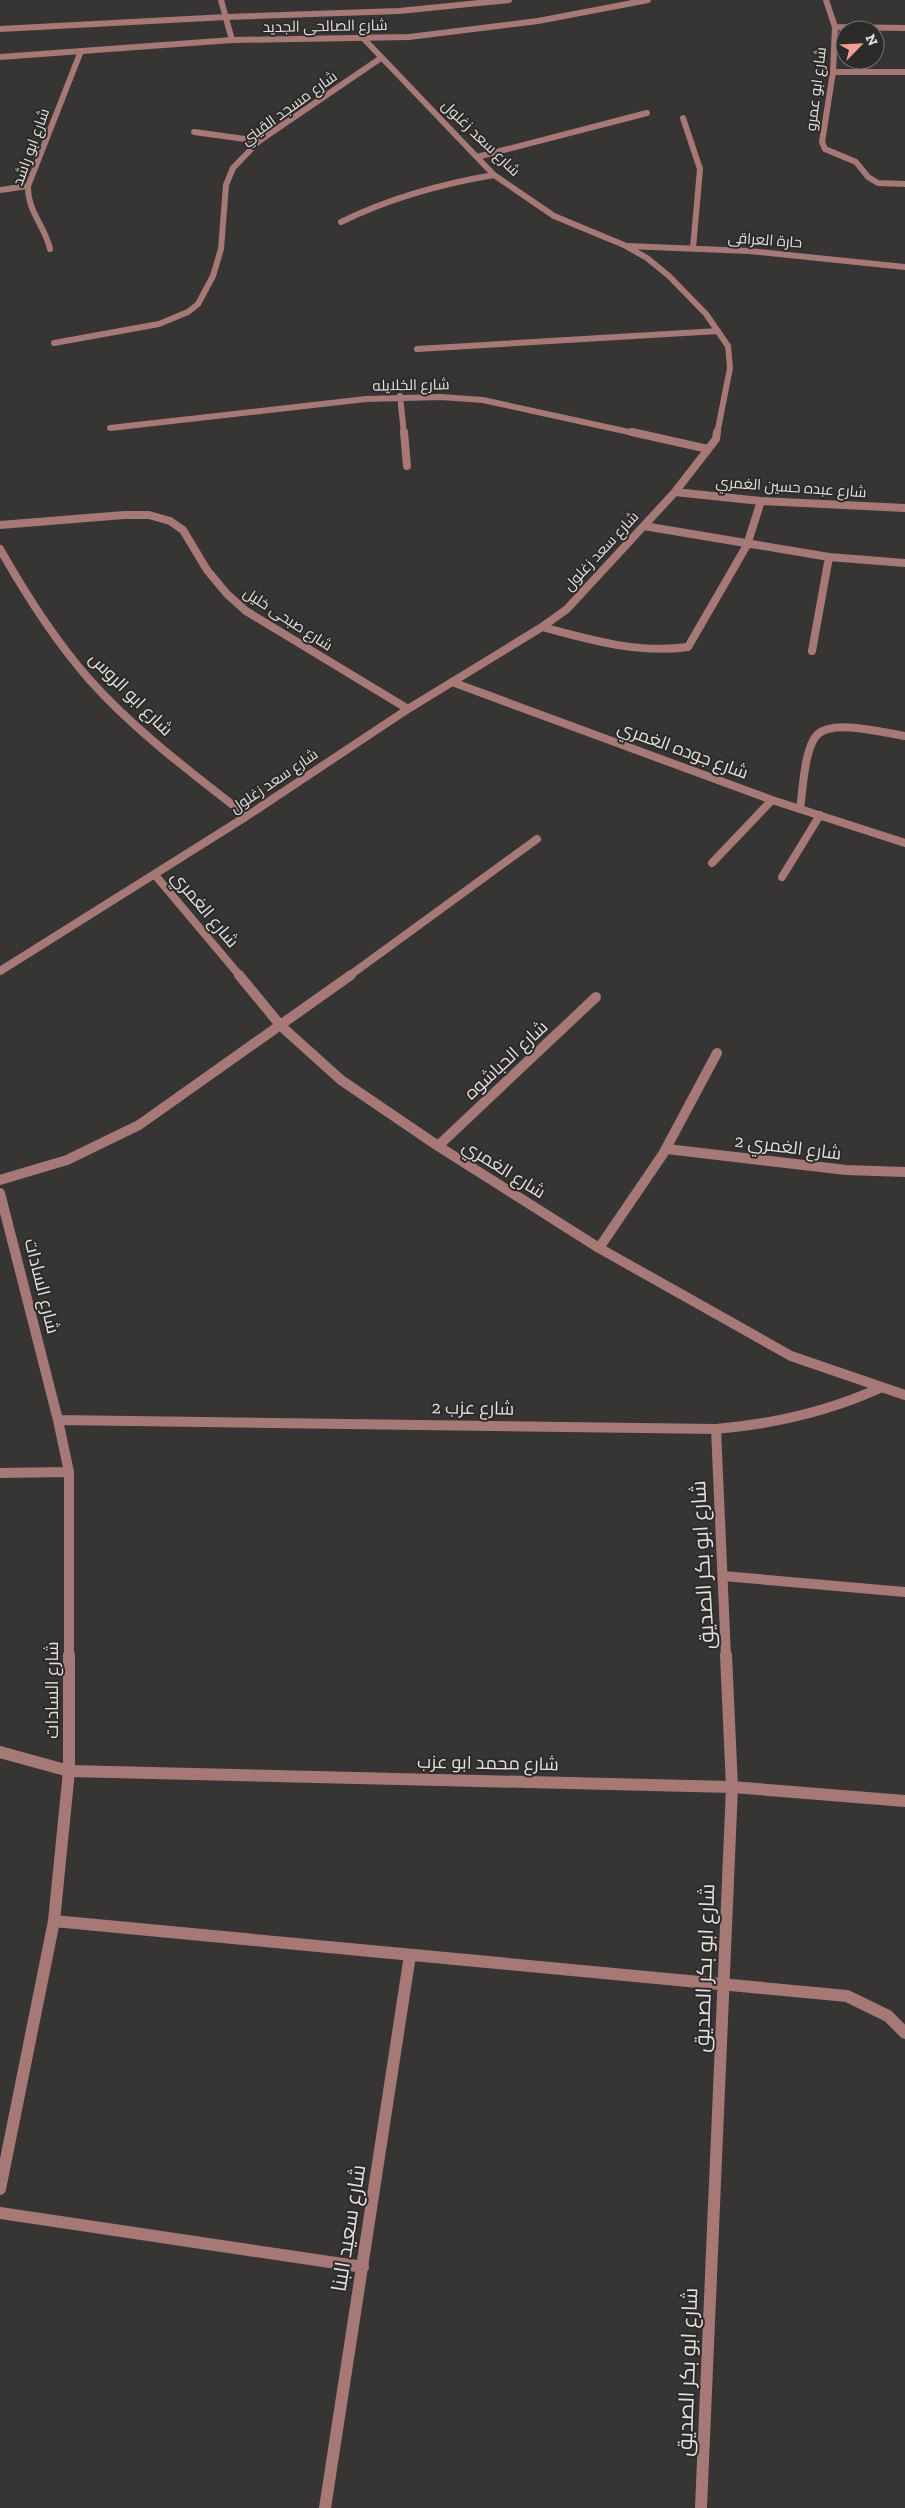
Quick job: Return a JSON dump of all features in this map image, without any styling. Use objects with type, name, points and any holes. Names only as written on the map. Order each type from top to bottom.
[{"type":"street","points":[[221,0],[232,40]]},
{"type":"street","name":"شارع الصالحى الجديد","points":[[0,29],[226,17],[400,11],[509,0]]},
{"type":"street","name":"شارع الصالحى الجديد","points":[[0,57],[232,40],[409,37],[496,27],[648,0]]},
{"type":"street","name":"شارع ابو عمرو","points":[[826,0],[835,27],[833,72],[822,142],[825,149],[856,162],[868,177],[878,183],[905,184]]},
{"type":"street","points":[[885,28],[905,28]]},
{"type":"street","name":"شارع سعد زغلول","points":[[0,971],[247,816],[408,709],[542,627],[567,608],[644,526],[675,492],[716,439],[730,368],[728,346],[706,314],[669,276],[647,258],[554,216],[494,175],[364,39]]},
{"type":"street","name":"شارع ابو راشد","points":[[50,250],[44,228],[31,212],[26,199],[28,186],[81,50]]},
{"type":"street","name":"شارع مسجد القيني","points":[[54,343],[158,324],[188,312],[198,304],[213,276],[221,249],[226,185],[233,168],[258,141],[382,58]]},
{"type":"street","points":[[833,72],[905,72]]},
{"type":"street","points":[[477,157],[647,113]]},
{"type":"street","points":[[683,118],[700,169],[693,248]]},
{"type":"street","points":[[194,132],[258,141]]},
{"type":"street","points":[[341,222],[374,205],[421,189],[494,175]]},
{"type":"street","points":[[0,190],[28,186]]},
{"type":"street","name":"حارة العراقى","points":[[624,246],[693,248],[815,256],[905,267]]},
{"type":"street","points":[[417,348],[718,331]]},
{"type":"street","points":[[400,396],[407,466]]},
{"type":"street","name":"شارع الخلايله","points":[[110,428],[400,396],[483,400],[708,450]]},
{"type":"street","name":"شارع عبده حسين الغمري","points":[[675,492],[761,501],[905,508]]},
{"type":"street","points":[[542,627],[618,646],[655,650],[688,647],[746,545],[761,501]]},
{"type":"street","name":"شارع صبحى خليل","points":[[0,525],[124,515],[149,515],[170,521],[183,530],[208,570],[228,594],[246,611],[408,709]]},
{"type":"street","points":[[644,526],[746,545],[829,557],[905,563]]},
{"type":"street","name":"شارع ابو الروس","points":[[0,549],[30,603],[84,674],[104,696],[150,738],[247,816]]},
{"type":"street","points":[[812,651],[829,557]]},
{"type":"street","name":"شارع جوده الغمري","points":[[452,682],[772,800],[905,843]]},
{"type":"street","points":[[800,809],[811,747],[818,734],[829,728],[842,728],[905,736]]},
{"type":"street","points":[[712,863],[772,800]]},
{"type":"street","points":[[782,877],[820,815]]},
{"type":"street","points":[[0,1180],[67,1160],[139,1125],[281,1026],[537,839]]},
{"type":"street","name":"شارع الغمري","points":[[155,874],[281,1026],[342,1080],[438,1146],[599,1248],[791,1356],[905,1395]]},
{"type":"street","name":"شارع الحباشوه","points":[[438,1146],[596,998]]},
{"type":"street","points":[[599,1248],[667,1149],[694,1101],[717,1054]]},
{"type":"street","name":"شارع الغمري 2","points":[[667,1149],[846,1170],[905,1172]]},
{"type":"street","name":"شارع السادات","points":[[0,1194],[58,1420],[69,1472],[69,1771],[54,1921],[0,2188]]},
{"type":"street","name":"شارع عزب 2","points":[[58,1420],[716,1429],[760,1426],[803,1418],[844,1406],[880,1388]]},
{"type":"street","name":"شارع ابو بكر الصديق","points":[[701,2508],[732,1787],[716,1429]]},
{"type":"street","points":[[0,1473],[69,1472]]},
{"type":"street","points":[[723,1576],[905,1592]]},
{"type":"street","name":"شارع محمد ابو عزب","points":[[0,1752],[69,1771],[732,1787],[905,1801]]},
{"type":"street","points":[[54,1921],[847,1996],[888,2016],[905,2033]]},
{"type":"street","name":"شارع سعيد البنا","points":[[325,2508],[410,1954]]},
{"type":"street","points":[[0,2213],[362,2267]]}]
